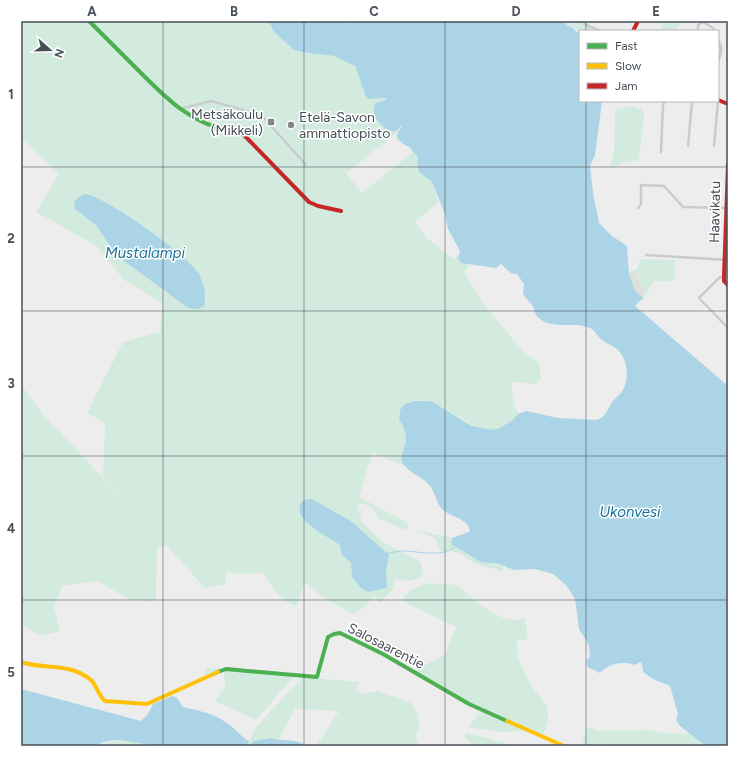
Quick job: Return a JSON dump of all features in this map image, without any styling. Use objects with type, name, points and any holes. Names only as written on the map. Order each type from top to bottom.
[{"type":"street","points":[[89,21],[178,109],[215,128],[243,134],[310,202],[318,206],[341,211]]},
{"type":"street","points":[[634,30],[638,21]]},
{"type":"street","points":[[698,30],[698,25],[703,22],[713,28],[714,30]]},
{"type":"street","points":[[584,24],[599,30]]},
{"type":"street","points":[[719,41],[722,47],[722,54],[719,58]]},
{"type":"street","points":[[719,44],[722,47]]},
{"type":"street","points":[[178,109],[211,101],[258,114],[264,118],[306,165]]},
{"type":"street","points":[[661,152],[663,105],[664,102]]},
{"type":"street","points":[[688,146],[692,102]]},
{"type":"street","points":[[714,146],[718,102]]},
{"type":"street","name":"Haavikatu","points":[[724,276],[726,260],[725,208],[728,165]]},
{"type":"street","points":[[638,208],[641,204],[641,185],[664,186],[683,207],[725,208]]},
{"type":"street","points":[[646,255],[726,260]]},
{"type":"street","points":[[728,285],[724,281],[724,276],[719,278],[699,298],[728,328]]},
{"type":"street","name":"Salosaarentie","points":[[21,662],[34,666],[59,666],[93,682],[100,697],[105,701],[143,705],[210,674],[226,669],[317,677],[328,637],[333,634],[340,633],[374,652],[383,654],[469,704],[564,746]]},
{"type":"green space","points":[[21,21],[268,21],[275,33],[294,50],[334,56],[356,66],[367,99],[387,98],[384,101],[375,103],[375,116],[386,129],[396,131],[400,127],[402,129],[346,173],[362,193],[414,151],[419,157],[419,169],[432,183],[439,202],[415,222],[428,239],[454,259],[459,253],[458,258],[461,263],[470,265],[464,272],[483,303],[525,353],[539,363],[541,378],[536,384],[511,382],[514,405],[518,414],[528,413],[535,423],[540,423],[539,427],[530,429],[524,426],[521,432],[515,433],[512,431],[510,433],[510,442],[515,451],[507,454],[509,460],[506,463],[504,461],[502,463],[503,466],[501,471],[496,470],[486,475],[481,472],[471,470],[464,465],[460,460],[456,448],[456,441],[462,423],[469,424],[433,402],[421,400],[406,404],[400,413],[399,420],[406,433],[406,443],[402,458],[403,465],[372,453],[359,497],[406,522],[409,527],[404,530],[378,518],[375,512],[370,508],[364,504],[357,503],[362,522],[384,543],[420,561],[423,571],[420,578],[409,581],[395,580],[393,590],[379,603],[376,597],[353,614],[324,598],[305,582],[297,606],[291,604],[277,593],[263,573],[236,574],[227,571],[225,584],[205,588],[166,545],[157,548],[156,601],[130,600],[98,581],[62,586],[54,606],[60,631],[41,636],[21,625],[21,385],[43,414],[125,501],[103,476],[105,423],[87,413],[123,342],[160,332],[162,303],[123,279],[98,247],[36,212],[59,174],[21,138]]},
{"type":"green space","points":[[565,21],[587,21],[586,24],[593,27],[592,30],[579,30],[579,33],[574,27],[567,25]]},
{"type":"green space","points":[[664,21],[681,21],[677,30],[660,30]]},
{"type":"green space","points":[[630,106],[641,109],[644,114],[639,160],[625,162],[611,169],[610,166],[614,151],[615,110]]},
{"type":"green space","points":[[640,259],[675,260],[674,281],[654,281],[643,299],[635,291],[629,274],[629,272],[637,269]]},
{"type":"green space","points":[[416,530],[452,538],[452,544],[481,562],[504,566],[501,574],[500,571],[479,565],[453,551],[441,552],[435,538]]},
{"type":"green space","points":[[430,583],[449,585],[455,584],[497,615],[513,620],[525,618],[528,640],[517,640],[518,659],[532,687],[547,706],[548,720],[542,738],[525,731],[500,732],[468,727],[483,710],[412,671],[445,655],[456,627],[402,601],[407,594],[414,589]]},
{"type":"green space","points":[[207,668],[295,675],[256,720],[215,701],[225,687],[224,672],[204,674]]},
{"type":"green space","points":[[303,677],[360,682],[355,690],[362,694],[378,691],[411,703],[417,713],[420,727],[416,735],[419,746],[316,746],[339,711],[295,709],[278,741],[271,738],[253,741],[251,746],[247,746],[256,727]]},
{"type":"green space","points":[[589,727],[599,731],[651,730],[661,733],[692,734],[706,746],[615,746],[601,744],[582,746],[586,729]]},
{"type":"green space","points":[[468,733],[514,746],[473,746],[464,736]]},
{"type":"green space","points":[[128,740],[155,746],[96,746],[106,743]]},
{"type":"sand","points":[[634,272],[636,273],[644,292],[643,298],[635,291],[629,274]]},
{"type":"water","name":"Ukonvesi","points":[[268,21],[338,21],[346,23],[351,21],[565,21],[566,25],[573,28],[579,34],[579,102],[602,102],[595,155],[590,166],[593,193],[599,223],[612,236],[627,246],[629,274],[635,291],[643,298],[635,306],[728,386],[728,746],[706,746],[680,726],[676,720],[678,714],[670,686],[653,679],[643,672],[642,664],[640,662],[635,665],[621,663],[612,665],[600,673],[588,667],[586,662],[590,656],[589,645],[579,629],[575,599],[566,585],[553,574],[535,569],[514,570],[499,564],[481,562],[451,544],[452,538],[469,532],[470,530],[465,522],[444,511],[438,503],[432,488],[404,465],[402,456],[406,435],[399,420],[400,410],[405,404],[414,401],[433,402],[471,426],[493,430],[500,428],[513,420],[518,414],[526,411],[558,418],[596,420],[604,416],[612,402],[622,392],[625,386],[627,374],[625,361],[619,351],[603,341],[590,328],[578,325],[552,324],[538,318],[533,306],[523,294],[524,284],[517,274],[511,273],[501,264],[496,268],[461,263],[458,258],[460,251],[448,229],[445,214],[432,182],[419,172],[417,162],[418,157],[409,147],[397,138],[397,134],[402,127],[396,131],[386,129],[375,116],[375,103],[384,101],[387,98],[367,99],[355,66],[334,56],[294,50],[275,33]]},
{"type":"water","name":"Mustalampi","points":[[85,194],[110,205],[128,216],[163,241],[192,265],[203,282],[205,294],[204,306],[196,309],[187,307],[117,256],[96,225],[75,209],[74,202],[80,196]]},
{"type":"water","points":[[312,499],[352,522],[389,555],[386,571],[387,588],[368,592],[361,588],[352,577],[351,563],[342,555],[340,545],[312,527],[300,513],[300,504],[304,500]]},
{"type":"water","points":[[21,689],[141,721],[148,714],[153,704],[172,696],[177,698],[183,707],[206,713],[222,720],[249,741],[247,746],[202,747],[157,746],[118,740],[103,742],[96,746],[21,746]]},
{"type":"water","points":[[271,738],[299,742],[307,746],[251,746],[253,741]]},
{"type":"waterway","points":[[387,553],[403,551],[437,553],[444,552],[455,547]]},
{"type":"traffic: fast","points":[[89,21],[159,91],[180,108],[203,122],[230,131]]},
{"type":"traffic: fast","points":[[218,672],[226,669],[317,677],[328,637],[340,633],[383,654],[469,704],[507,721]]},
{"type":"traffic: slow","points":[[21,662],[39,666],[57,667],[83,674],[93,682],[105,701],[147,704],[218,672]]},
{"type":"traffic: slow","points":[[507,721],[564,746]]},
{"type":"traffic: jam","points":[[634,30],[638,21]]},
{"type":"traffic: jam","points":[[719,100],[728,104]]},
{"type":"traffic: jam","points":[[230,131],[243,134],[309,202],[318,206],[341,211]]},
{"type":"traffic: jam","points":[[728,165],[724,276],[724,281],[728,285]]},
{"type":"place","name":"Metsäkoulu (Mikkeli)","points":[[271,122]]},
{"type":"place","name":"Etelä-Savon ammattiopisto","points":[[291,125]]}]
